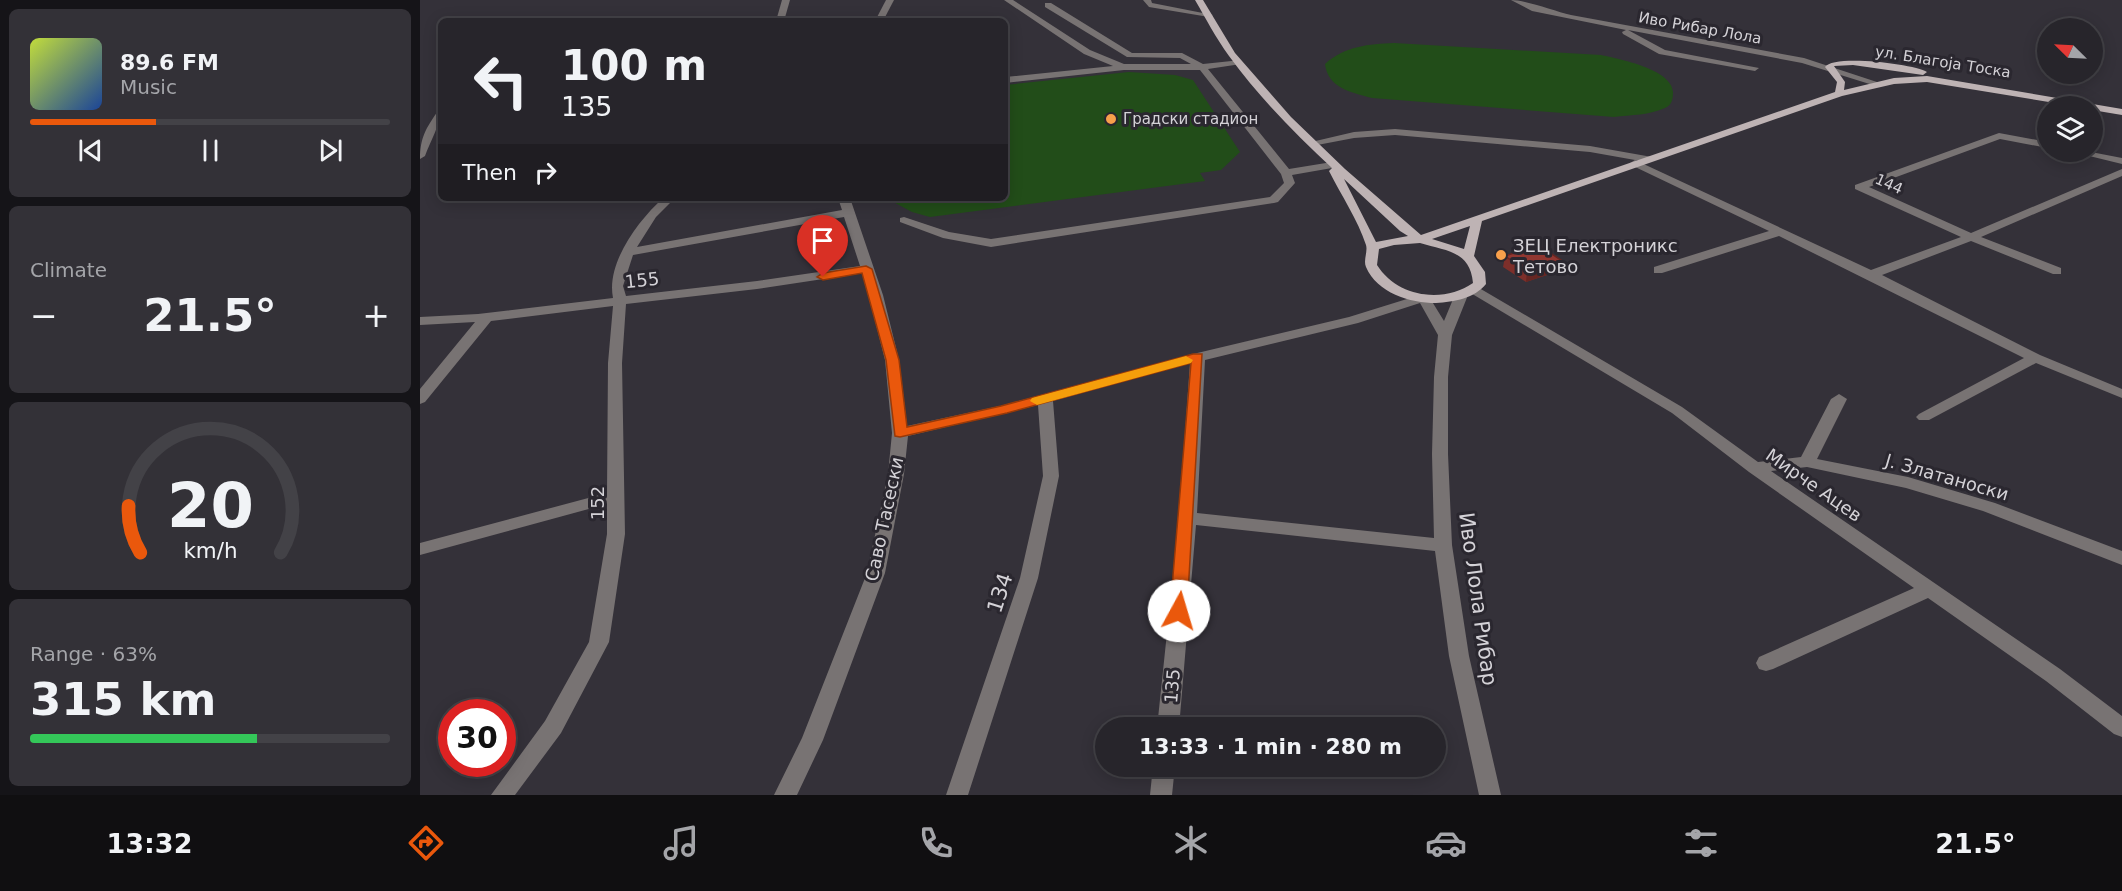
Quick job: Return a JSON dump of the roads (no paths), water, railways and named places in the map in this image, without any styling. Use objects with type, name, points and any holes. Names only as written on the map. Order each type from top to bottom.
[{"type":"main road","points":[[1199,0],[1238,62],[1332,165],[1420,239],[1445,244],[1468,257],[1480,273],[1480,284],[1468,292],[1424,298],[1382,281],[1371,266],[1373,247],[1332,165]]},
{"type":"main road","points":[[1839,94],[1841,82],[1829,68],[1831,64],[1841,62]]},
{"type":"main road","name":"ул. Благоја Тоска","points":[[1841,62],[1893,67],[2122,105]]},
{"type":"main road","points":[[1893,67],[1906,79]]},
{"type":"main road","points":[[1373,247],[1393,241],[1420,239],[1839,94],[1906,79],[1995,89],[2122,112]]},
{"type":"main road","points":[[1468,257],[1477,219]]},
{"type":"street","points":[[781,18],[786,0]]},
{"type":"street","points":[[881,18],[890,0]]},
{"type":"street","points":[[1008,0],[1087,52],[1124,67]]},
{"type":"street","points":[[1148,0],[1149,5],[1209,15]]},
{"type":"street","name":"Иво Рибар Лола","points":[[1515,0],[1535,9],[1571,18],[1829,68],[1852,78],[1879,84]]},
{"type":"street","points":[[1528,0],[1659,30],[1841,62]]},
{"type":"street","points":[[904,220],[947,235],[991,243],[1274,200],[1290,183],[1286,173],[1203,67],[1182,56],[1130,55],[1048,5]]},
{"type":"street","points":[[1571,18],[1574,21],[1637,37],[1643,45],[1661,52],[1755,68]]},
{"type":"street","points":[[1008,80],[1124,67],[1203,67],[1238,62]]},
{"type":"street","points":[[420,156],[425,130],[438,116]]},
{"type":"street","points":[[1312,143],[1354,135],[1395,132],[1590,149],[1648,159]]},
{"type":"street","name":"144","points":[[2037,143],[1999,136],[1859,187],[1971,237],[2057,271]]},
{"type":"street","points":[[2103,157],[2122,161]]},
{"type":"street","points":[[1635,163],[1871,275],[2035,358],[2122,394]]},
{"type":"street","points":[[1286,173],[1332,165]]},
{"type":"street","points":[[1871,275],[1971,237],[2122,172]]},
{"type":"street","name":"152","points":[[502,795],[553,727],[599,642],[616,534],[615,363],[620,301],[617,286],[628,252],[651,215],[666,201]]},
{"type":"street","name":"Саво Тасески","points":[[785,795],[812,740],[876,573],[896,474],[900,433],[892,360],[845,201]]},
{"type":"street","points":[[628,252],[847,213]]},
{"type":"street","points":[[1658,270],[1779,232]]},
{"type":"street","name":"155","points":[[420,321],[486,318],[779,284],[866,269]]},
{"type":"street","name":"Иво Лола Рибар","points":[[1468,292],[1445,335],[1441,378],[1440,454],[1443,545],[1459,656],[1490,795]]},
{"type":"street","name":"Мирче Ацев","points":[[1468,292],[1677,410],[1755,468],[2053,675],[2122,728]]},
{"type":"street","points":[[900,433],[1353,320],[1424,298],[1445,335]]},
{"type":"street","points":[[420,399],[486,318]]},
{"type":"street","name":"135","points":[[1169,717],[1188,518],[1198,357]]},
{"type":"street","points":[[1924,417],[2035,358]]},
{"type":"street","name":"134","points":[[957,795],[1029,578],[1051,476],[1045,398]]},
{"type":"street","points":[[1808,462],[1839,399]]},
{"type":"street","name":"Ј. Златаноски","points":[[1755,468],[1808,462],[1908,483],[1989,507],[2122,558]]},
{"type":"street","points":[[420,549],[617,496]]},
{"type":"street","points":[[1188,518],[1443,545]]},
{"type":"street","points":[[1766,663],[1930,590]]},
{"type":"street","points":[[1161,795],[1163,777]]},
{"type":"place","name":"Градски стадион","points":[[1111,119]]},
{"type":"place","name":"ЗЕЦ Електроникс Тетово","points":[[1501,255]]}]
